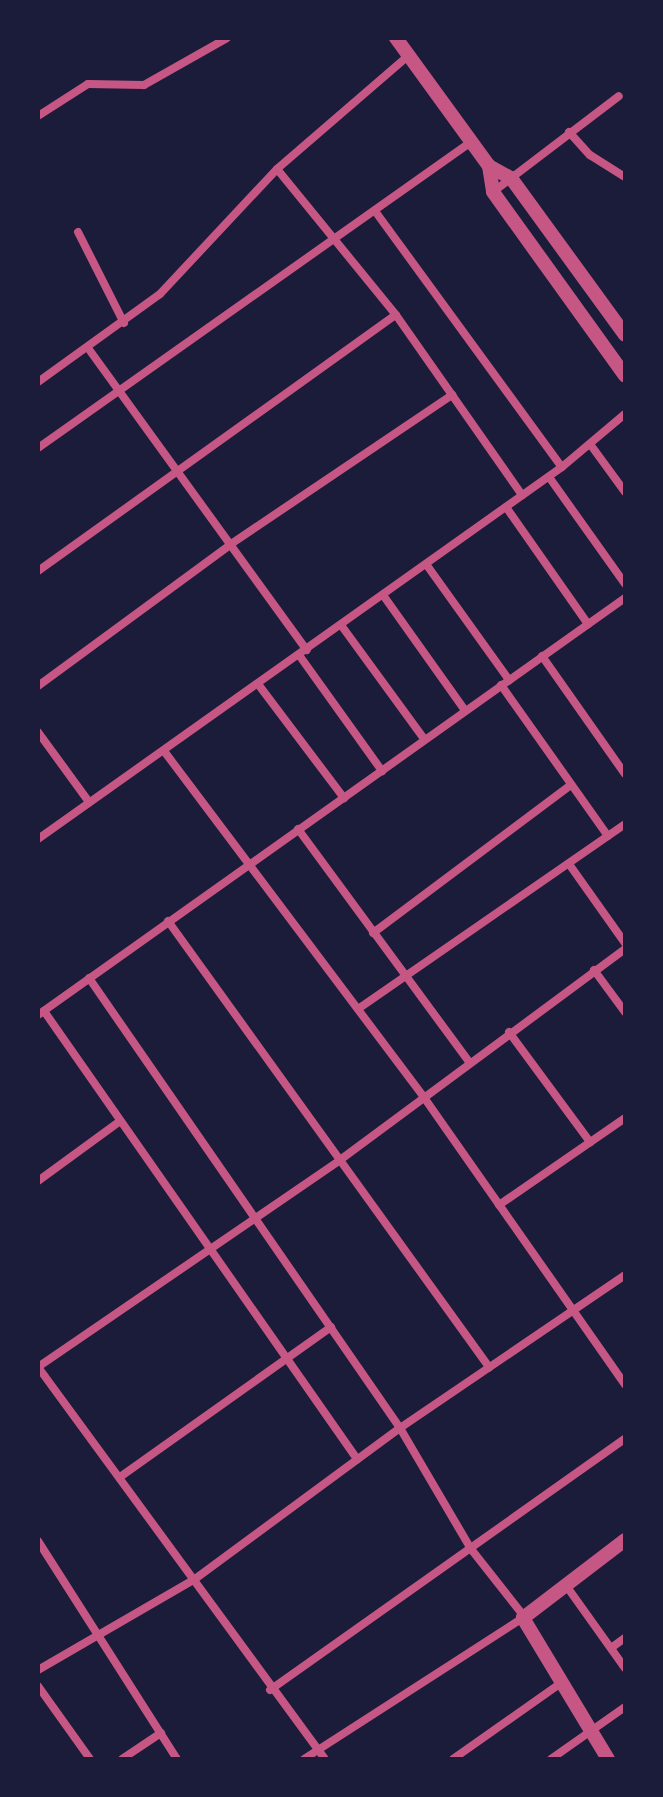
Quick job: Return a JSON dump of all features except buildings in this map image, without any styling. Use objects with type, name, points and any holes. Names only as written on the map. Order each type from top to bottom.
[{"type":"street","points":[[38,116],[88,84],[144,85],[227,38]]},
{"type":"street","points":[[396,38],[489,166],[511,178],[625,335]]},
{"type":"street","points":[[38,382],[124,323],[160,294],[277,169],[408,56]]},
{"type":"street","points":[[493,192],[619,96]]},
{"type":"street","points":[[569,132],[590,155],[625,177]]},
{"type":"street","points":[[38,448],[471,142]]},
{"type":"street","points":[[489,166],[493,192],[625,376]]},
{"type":"street","points":[[277,169],[337,238],[396,315],[522,495]]},
{"type":"street","points":[[375,211],[562,467]]},
{"type":"street","points":[[78,232],[124,323]]},
{"type":"street","points":[[38,571],[396,315]]},
{"type":"street","points":[[88,348],[231,544],[382,771]]},
{"type":"street","points":[[38,686],[231,544],[452,395]]},
{"type":"street","points":[[38,839],[549,477],[625,414]]},
{"type":"street","points":[[590,444],[625,492]]},
{"type":"street","points":[[549,477],[625,584]]},
{"type":"street","points":[[506,507],[588,624]]},
{"type":"street","points":[[426,564],[608,836]]},
{"type":"street","points":[[383,595],[464,709]]},
{"type":"street","points":[[357,1459],[41,1013],[382,771],[464,709],[625,598]]},
{"type":"street","points":[[341,625],[424,739]]},
{"type":"street","points":[[542,656],[625,774]]},
{"type":"street","points":[[258,684],[344,798]]},
{"type":"street","points":[[38,732],[89,802]]},
{"type":"street","points":[[164,751],[423,1096],[570,1311],[625,1384]]},
{"type":"street","points":[[373,933],[571,785]]},
{"type":"street","points":[[358,1009],[625,824]]},
{"type":"street","points":[[298,829],[403,977],[469,1062]]},
{"type":"street","points":[[325,1759],[270,1690],[195,1579],[38,1367],[340,1160],[625,946],[569,864]]},
{"type":"street","points":[[168,921],[489,1367]]},
{"type":"street","points":[[594,970],[625,1012]]},
{"type":"street","points":[[89,978],[400,1428],[471,1549],[523,1616],[608,1759]]},
{"type":"street","points":[[509,1032],[590,1142]]},
{"type":"street","points":[[499,1205],[624,1121]]},
{"type":"street","points":[[38,1181],[119,1122]]},
{"type":"street","points":[[38,1670],[195,1579],[400,1428],[625,1275]]},
{"type":"street","points":[[120,1477],[331,1327]]},
{"type":"street","points":[[270,1690],[625,1439]]},
{"type":"street","points":[[304,1759],[523,1616],[625,1540]]},
{"type":"street","points":[[38,1541],[100,1633],[177,1759]]},
{"type":"street","points":[[564,1583],[625,1668]]},
{"type":"street","points":[[611,1648],[625,1638]]},
{"type":"street","points":[[453,1759],[561,1683]]},
{"type":"street","points":[[38,1686],[90,1759]]},
{"type":"street","points":[[551,1759],[625,1707]]},
{"type":"street","points":[[122,1759],[161,1733]]}]
